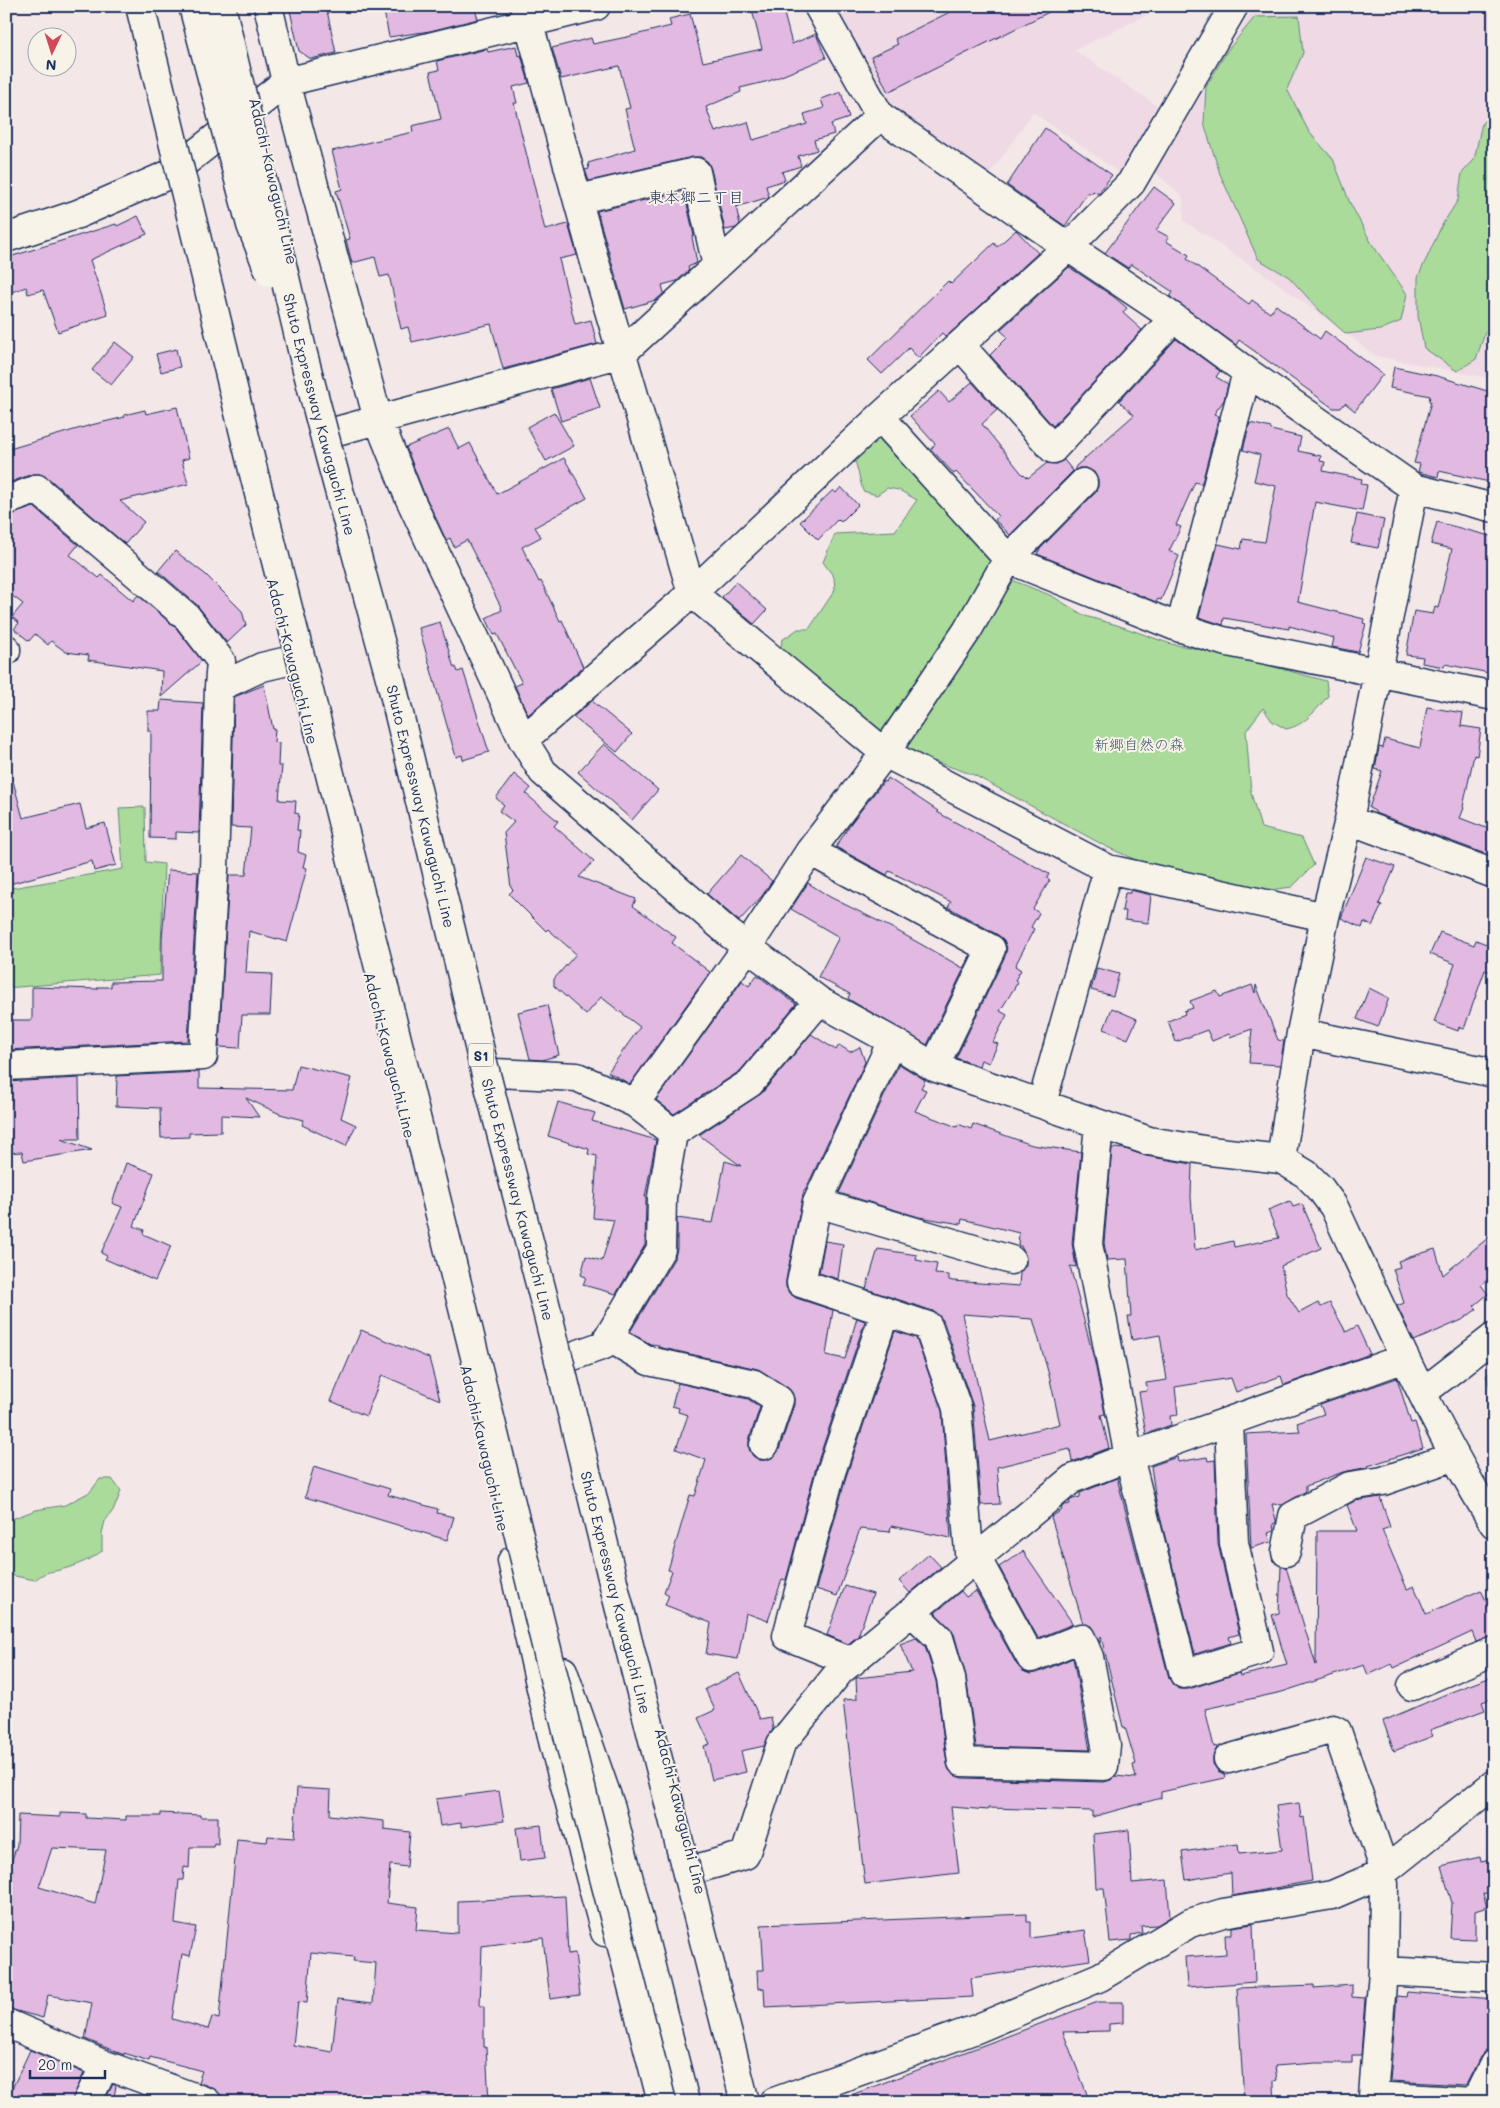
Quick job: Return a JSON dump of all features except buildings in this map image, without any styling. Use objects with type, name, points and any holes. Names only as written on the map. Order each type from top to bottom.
[{"type":"main road","name":"Adachi-Kawaguchi Line","points":[[132,6],[170,174],[483,1434],[554,1745],[652,2102]]},
{"type":"main road","points":[[140,6],[254,474],[662,2102]]},
{"type":"main road","points":[[193,6],[250,225],[303,354]]},
{"type":"main road","name":"Shuto Expressway Kawaguchi Line","points":[[221,6],[303,354],[391,681],[482,1059],[745,2102]]},
{"type":"main road","name":"Adachi-Kawaguchi Line","points":[[232,6],[333,432],[397,667],[495,1073],[570,1357],[754,2102]]},
{"type":"main road","points":[[268,6],[286,82],[378,419],[409,497],[523,740],[543,772],[730,934],[819,1001],[892,1041],[934,1067],[1149,1141],[1210,1151],[1281,1159],[1306,1174],[1320,1188],[1334,1207],[1422,1393],[1494,1524]]},
{"type":"main road","points":[[6,238],[78,214],[170,174],[286,82],[527,15],[596,6]]},
{"type":"main road","points":[[818,6],[880,116],[1068,247],[1174,318],[1247,372],[1414,488],[1494,508]]},
{"type":"main road","points":[[523,740],[692,594],[880,417],[1068,247],[1131,183],[1234,6]]},
{"type":"main road","points":[[527,15],[692,594],[885,753],[1108,868],[1325,917]]},
{"type":"main road","points":[[333,432],[622,353],[880,116]]},
{"type":"main road","points":[[579,199],[696,172],[717,266]]},
{"type":"main road","points":[[960,345],[1052,449],[1174,318]]},
{"type":"main road","points":[[1180,628],[1247,372]]},
{"type":"main road","points":[[880,417],[1008,559],[1180,628],[1223,641],[1494,696]]},
{"type":"main road","points":[[635,1103],[748,946],[810,851],[885,753],[967,631],[1008,559],[1083,483]]},
{"type":"main road","points":[[1281,1159],[1301,1033],[1325,917],[1349,820],[1414,488]]},
{"type":"main road","points":[[6,501],[37,489],[187,617],[221,660],[214,870],[203,1056],[6,1066]]},
{"type":"main road","points":[[219,687],[262,667],[292,660]]},
{"type":"main road","points":[[1349,820],[1494,874]]},
{"type":"main road","points":[[810,851],[991,949],[934,1067]]},
{"type":"main road","points":[[1042,1103],[1108,868]]},
{"type":"main road","points":[[570,1357],[604,1345],[661,1250],[662,1197],[673,1133],[750,1083],[819,1001]]},
{"type":"main road","points":[[1301,1033],[1494,1073]]},
{"type":"main road","points":[[892,1041],[817,1203],[801,1283],[928,1326],[957,1408],[973,1561],[1031,1658],[1081,1638],[1089,1657],[1106,1745],[1104,1766],[962,1762],[951,1678],[939,1638],[912,1612]]},
{"type":"main road","points":[[495,1073],[577,1076],[635,1103],[673,1133]]},
{"type":"main road","points":[[1099,1124],[1088,1244],[1129,1457],[1184,1674],[1259,1651],[1234,1543],[1229,1422]]},
{"type":"main road","points":[[817,1203],[1011,1260]]},
{"type":"main road","points":[[852,1662],[787,1636],[831,1472],[885,1312]]},
{"type":"main road","points":[[608,1337],[649,1362],[754,1384],[779,1400],[764,1445]]},
{"type":"main road","points":[[1422,1393],[1494,1337]]},
{"type":"main road","points":[[696,1869],[745,1856],[781,1744],[840,1671],[1072,1479],[1405,1358]]},
{"type":"main road","points":[[1286,1552],[1293,1516],[1350,1486],[1383,1481],[1455,1456]]},
{"type":"main road","points":[[527,1569],[611,1808],[685,2102]]},
{"type":"main road","points":[[1412,1686],[1494,1651]]},
{"type":"main road","points":[[1228,1759],[1333,1729],[1338,1731],[1383,1872],[1382,1971],[1373,2096],[1474,2102],[1494,2064]]},
{"type":"main road","points":[[774,2102],[976,2029],[1100,1977],[1190,1923],[1224,1913],[1332,1895],[1383,1872],[1494,1784]]},
{"type":"main road","points":[[1382,1971],[1494,1977]]},
{"type":"main road","points":[[6,2023],[105,2064],[207,2102]]},
{"type":"main road","points":[[87,2102],[105,2064]]},
{"type":"shaded area","points":[[830,6],[1165,6],[1074,50],[1159,107],[1120,173],[1033,112],[989,175],[890,107]]},
{"type":"shaded area","points":[[1255,6],[1494,6],[1494,379],[1376,356],[1272,279],[1184,221],[1183,197],[1155,172]]},
{"type":"green space","points":[[1299,16],[1303,53],[1287,89],[1309,132],[1333,159],[1350,203],[1372,244],[1407,294],[1401,321],[1380,330],[1346,334],[1319,310],[1289,277],[1258,259],[1220,174],[1204,123],[1206,87],[1227,51],[1255,17]]},
{"type":"green space","points":[[1494,112],[1494,323],[1486,330],[1476,359],[1457,371],[1424,348],[1418,316],[1418,277],[1442,225],[1458,200],[1462,173],[1474,160],[1482,123]]},
{"type":"green space","name":"新郷自然の森","points":[[883,434],[1012,580],[1052,596],[1085,616],[1171,644],[1227,654],[1326,681],[1328,696],[1309,717],[1298,725],[1286,729],[1272,721],[1263,708],[1246,731],[1251,793],[1261,828],[1302,838],[1314,865],[1292,887],[1241,894],[1165,873],[1107,847],[974,775],[925,758],[868,723],[780,653],[782,640],[798,629],[809,629],[835,590],[834,577],[823,562],[835,534],[895,531],[917,500],[899,490],[887,488],[877,495],[863,491],[855,460],[862,450]]},
{"type":"green space","points":[[145,807],[146,862],[164,864],[160,975],[6,988],[6,889],[123,869],[119,808]]},
{"type":"green space","points":[[1494,1368],[1494,1398],[1486,1376]]},
{"type":"green space","points":[[100,1479],[112,1479],[121,1491],[114,1509],[105,1521],[102,1533],[102,1551],[81,1563],[47,1573],[35,1580],[10,1575],[6,1577],[6,1521],[36,1510],[65,1505],[90,1492]]},
{"type":"district","name":"東本郷二丁目","points":[[696,196]]}]
